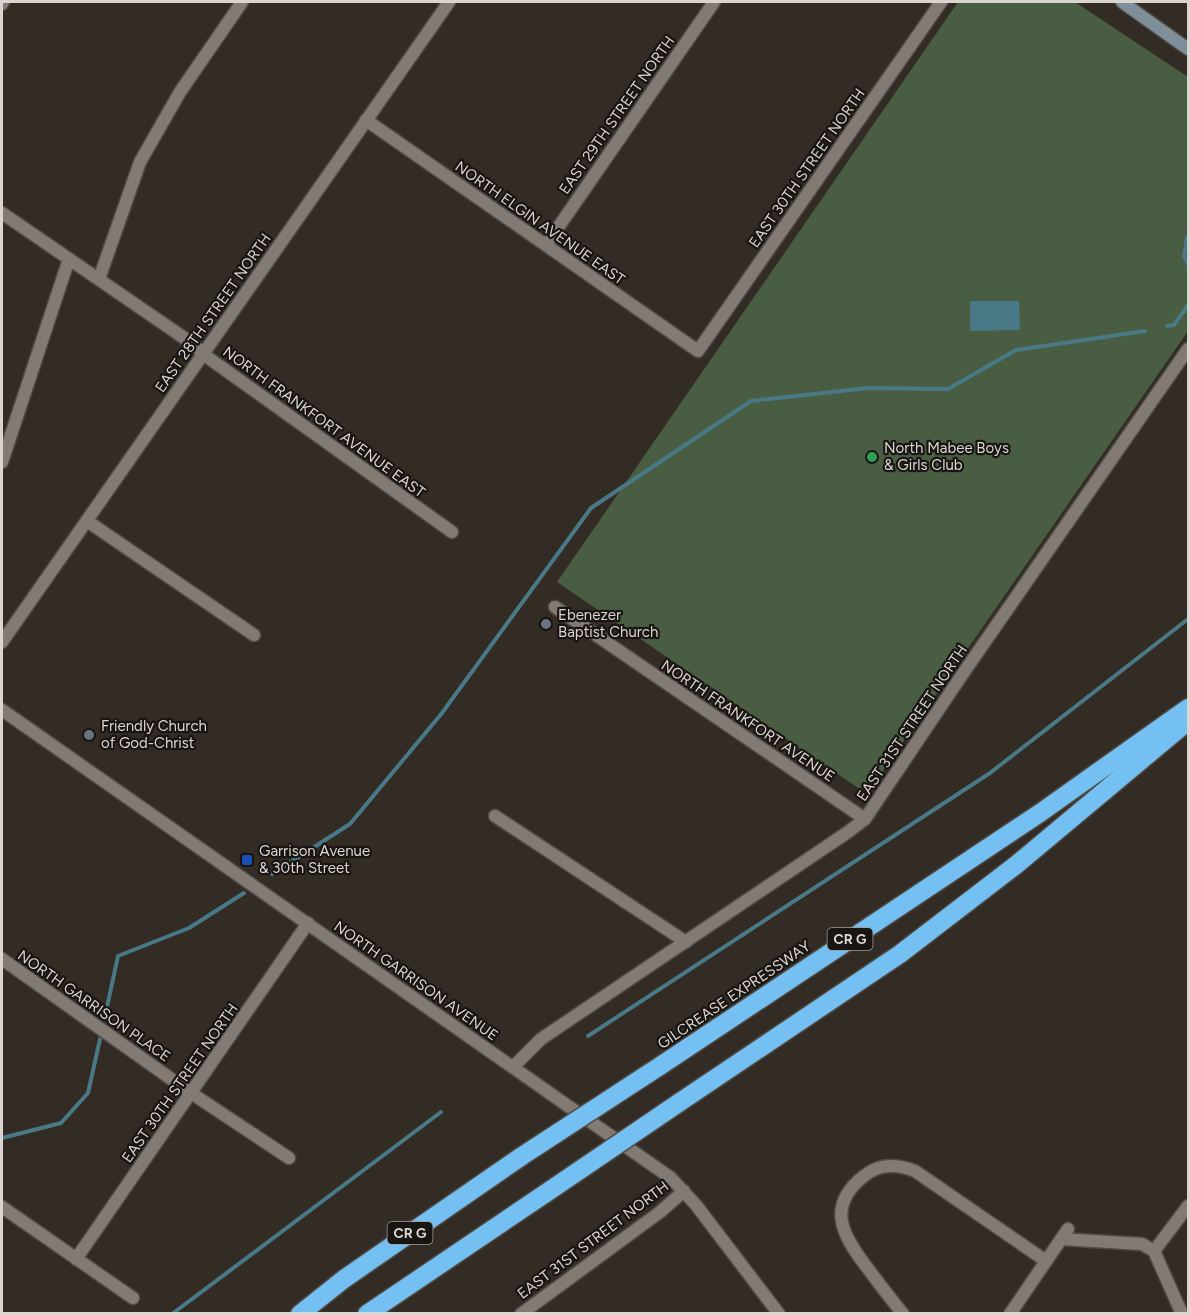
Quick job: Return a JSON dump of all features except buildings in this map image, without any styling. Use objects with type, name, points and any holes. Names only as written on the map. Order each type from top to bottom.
[{"type":"highway","name":"GILCREASE EXPRESSWAY","points":[[300,1314],[344,1279],[522,1156],[1040,813],[1188,708]]},
{"type":"highway","name":"CR G","points":[[367,1314],[900,954],[1016,865],[1188,721]]},
{"type":"main road","points":[[1122,2],[1188,49]]},
{"type":"street","points":[[99,279],[140,162],[180,92],[242,2]]},
{"type":"street","name":"EAST 28TH STREET NORTH","points":[[2,642],[449,2]]},
{"type":"street","name":"EAST 29TH STREET NORTH","points":[[546,245],[714,2]]},
{"type":"street","name":"EAST 30TH STREET NORTH","points":[[698,351],[941,2]]},
{"type":"street","name":"NORTH ELGIN AVENUE EAST","points":[[366,120],[698,351]]},
{"type":"street","name":"NORTH FRANKFORT AVENUE EAST","points":[[2,213],[193,344],[203,354],[452,532]]},
{"type":"street","points":[[2,462],[69,260]]},
{"type":"street","name":"EAST 31ST STREET NORTH","points":[[513,1066],[541,1039],[865,819],[1188,348]]},
{"type":"street","points":[[87,520],[254,635]]},
{"type":"street","name":"NORTH FRANKFORT AVENUE","points":[[555,607],[865,819]]},
{"type":"street","name":"NORTH GARRISON AVENUE","points":[[2,710],[656,1166],[684,1191],[779,1314]]},
{"type":"street","points":[[495,816],[686,942]]},
{"type":"street","name":"EAST 30TH STREET NORTH","points":[[76,1259],[308,923]]},
{"type":"street","name":"NORTH GARRISON PLACE","points":[[2,959],[191,1093],[289,1158]]},
{"type":"street","points":[[903,1314],[851,1248],[840,1221],[847,1194],[859,1179],[877,1167],[903,1166],[915,1171],[1046,1261]]},
{"type":"street","name":"EAST 31ST STREET NORTH","points":[[521,1314],[660,1212],[684,1191]]},
{"type":"street","points":[[1155,1251],[1188,1206]]},
{"type":"street","points":[[2,1207],[133,1298]]},
{"type":"street","points":[[1010,1314],[1064,1234],[1142,1244],[1155,1251],[1182,1314]]},
{"type":"green space","name":"North Mabee Boys & Girls Club","points":[[958,2],[1075,2],[1188,77],[1188,331],[867,794],[557,582]]},
{"type":"water","points":[[970,301],[1019,301],[1020,330],[970,331]]},
{"type":"waterway","points":[[1187,238],[1184,256],[1188,264]]},
{"type":"waterway","points":[[1167,326],[1174,325],[1188,305]]},
{"type":"waterway","points":[[272,874],[350,824],[442,713],[591,508],[751,401],[868,388],[948,389],[1016,350],[1145,331]]},
{"type":"waterway","points":[[588,1036],[990,773],[1188,619]]},
{"type":"waterway","points":[[105,1016],[118,956],[189,928],[244,893]]},
{"type":"waterway","points":[[2,1138],[61,1123],[88,1093],[100,1039]]},
{"type":"waterway","points":[[172,1314],[441,1112]]},
{"type":"place","name":"North Mabee Boys & Girls Club","points":[[872,457]]},
{"type":"place","name":"Ebenezer Baptist Church","points":[[546,624]]},
{"type":"place","name":"Friendly Church of God-Christ","points":[[89,735]]},
{"type":"place","name":"Garrison Avenue & 30th Street","points":[[247,860]]}]
